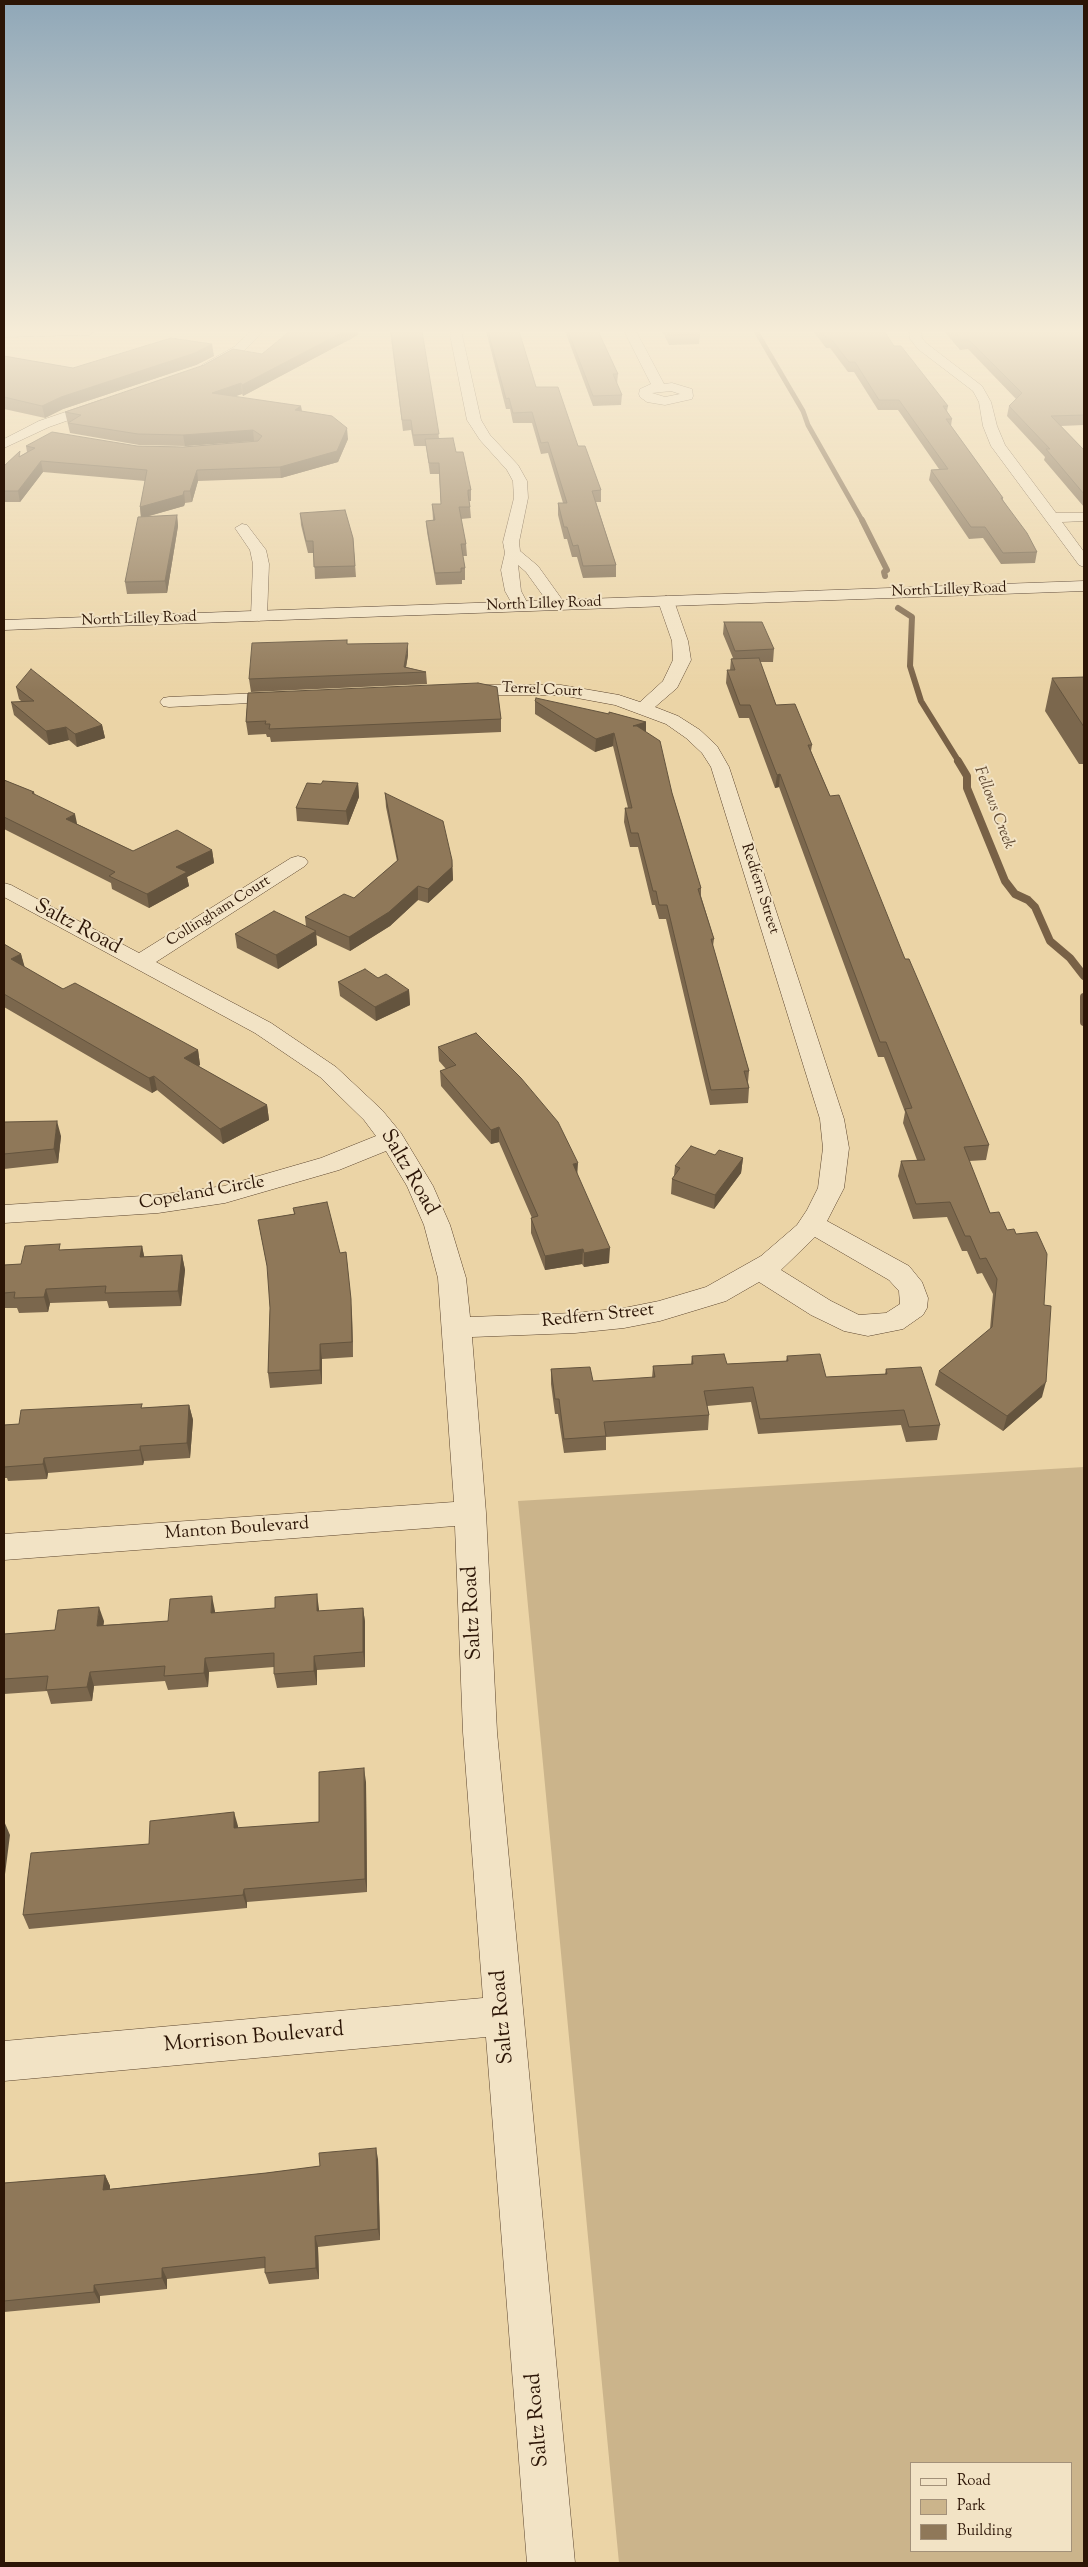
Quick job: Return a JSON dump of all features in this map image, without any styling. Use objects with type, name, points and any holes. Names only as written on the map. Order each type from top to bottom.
[{"type":"street","points":[[497,451],[513,468],[520,481],[522,498],[511,542],[513,553],[509,570],[513,592],[521,606]]},
{"type":"street","points":[[1002,451],[1084,562]]},
{"type":"street","points":[[1052,518],[1084,517]]},
{"type":"street","points":[[242,528],[258,550],[261,564],[259,616]]},
{"type":"street","points":[[513,553],[532,569],[558,605]]},
{"type":"street","name":"North Lilley Road","points":[[4,625],[1084,586]]},
{"type":"street","points":[[644,707],[671,684],[682,660],[680,641],[666,601]]},
{"type":"street","name":"Terrel Court","points":[[447,691],[507,688],[561,690],[594,694],[644,707]]},
{"type":"street","points":[[170,702],[298,697]]},
{"type":"street","name":"Redfern Street","points":[[457,1327],[575,1323],[624,1318],[716,1294],[761,1270],[790,1248],[812,1224],[831,1188],[835,1169],[836,1148],[832,1119],[720,767],[710,750],[693,734],[672,720],[644,707]]},
{"type":"street","name":"Collingham Court","points":[[140,962],[298,862]]},
{"type":"street","name":"Saltz Road","points":[[4,889],[263,1028],[300,1051],[351,1092],[392,1139],[420,1186],[437,1225],[452,1278],[457,1327],[470,1513],[480,1732],[551,2563]]},
{"type":"street","name":"Copeland Circle","points":[[4,1214],[158,1204],[225,1194],[330,1164],[392,1139]]},
{"type":"street","points":[[761,1270],[821,1308],[854,1324],[868,1326],[893,1322],[912,1308],[914,1298],[912,1289],[899,1273],[812,1224]]},
{"type":"street","name":"Manton Boulevard","points":[[4,1546],[470,1513]]},
{"type":"street","name":"Morrison Boulevard","points":[[4,2061],[504,2016]]},
{"type":"green space","points":[[1084,1467],[1084,2563],[619,2563],[518,1501]]},
{"type":"building","points":[[20,451],[19,457],[30,451],[337,451],[280,467],[197,470],[190,491],[184,491],[183,495],[140,507],[147,470],[41,461],[18,491],[4,491],[4,466]]},
{"type":"building","points":[[427,451],[463,452],[471,490],[468,490],[470,507],[459,507],[466,544],[461,544],[465,568],[461,568],[461,572],[435,573],[426,521],[435,520],[432,504],[441,504],[439,463],[429,463]]},
{"type":"building","points":[[551,451],[587,451],[601,490],[592,491],[616,565],[583,566],[578,545],[573,546],[567,527],[564,527],[558,503],[567,503]]},
{"type":"building","points":[[935,451],[969,451],[1027,533],[1037,552],[1003,553],[985,527],[971,527],[931,470],[948,469]]},
{"type":"building","points":[[1048,451],[1084,451],[1084,494]]},
{"type":"building","points":[[345,510],[353,538],[355,566],[314,567],[313,541],[306,541],[300,513]]},
{"type":"building","points":[[177,515],[165,581],[125,582],[138,517]]},
{"type":"building","points":[[724,622],[762,622],[774,649],[735,651]]},
{"type":"building","points":[[347,640],[347,644],[408,643],[404,667],[426,672],[249,679],[252,643]]},
{"type":"building","points":[[759,658],[776,705],[795,704],[812,745],[808,745],[830,796],[839,795],[905,959],[909,959],[989,1145],[964,1147],[990,1213],[999,1212],[1007,1230],[1014,1229],[1016,1234],[1037,1232],[1047,1254],[1044,1305],[1051,1306],[1046,1382],[1007,1416],[939,1371],[992,1327],[997,1279],[986,1258],[980,1259],[970,1236],[965,1236],[950,1202],[916,1204],[901,1161],[925,1160],[905,1109],[912,1108],[886,1042],[880,1042],[780,774],[777,775],[750,705],[740,705],[727,670],[735,670],[731,659]]},
{"type":"building","points":[[31,669],[102,725],[75,734],[66,727],[46,731],[11,702],[34,701],[16,687]]},
{"type":"building","points":[[1084,677],[1084,727],[1052,678]]},
{"type":"building","points":[[478,683],[497,687],[501,719],[269,729],[270,724],[265,724],[266,721],[246,722],[248,693]]},
{"type":"building","points":[[536,698],[609,714],[609,712],[646,722],[633,726],[637,726],[660,741],[672,793],[701,888],[698,889],[714,939],[711,939],[749,1071],[744,1071],[749,1088],[711,1090],[667,905],[659,905],[656,891],[653,891],[638,833],[631,833],[625,808],[632,808],[614,733],[596,739],[535,701]]},
{"type":"building","points":[[4,780],[34,792],[32,793],[75,814],[66,819],[133,851],[177,830],[212,850],[176,867],[187,872],[147,894],[109,876],[115,872],[4,817]]},
{"type":"building","points":[[323,781],[358,783],[346,811],[296,808],[307,783],[321,784]]},
{"type":"building","points":[[385,793],[443,821],[452,867],[428,889],[418,886],[389,912],[349,937],[305,917],[344,894],[354,898],[398,860]]},
{"type":"building","points":[[274,911],[316,931],[276,955],[235,934]]},
{"type":"building","points":[[4,944],[21,954],[11,959],[63,989],[75,983],[198,1050],[184,1058],[267,1105],[220,1129],[154,1076],[149,1078],[4,994]]},
{"type":"building","points":[[365,969],[378,978],[386,974],[409,990],[375,1007],[338,982]]},
{"type":"building","points":[[476,1033],[521,1078],[558,1122],[578,1163],[573,1164],[610,1248],[584,1253],[583,1249],[545,1256],[531,1218],[538,1216],[499,1127],[491,1130],[440,1071],[456,1065],[438,1047]]},
{"type":"building","points":[[57,1121],[54,1149],[4,1154],[4,1122]]},
{"type":"building","points":[[691,1146],[715,1155],[719,1150],[743,1158],[715,1195],[672,1179],[680,1168],[675,1166]]},
{"type":"building","points":[[327,1202],[340,1253],[346,1252],[351,1299],[352,1342],[320,1344],[320,1370],[268,1373],[270,1308],[267,1266],[258,1220],[295,1214],[293,1208]]},
{"type":"building","points":[[60,1244],[59,1250],[142,1246],[140,1257],[182,1255],[178,1291],[105,1293],[106,1286],[46,1289],[44,1297],[14,1298],[15,1292],[4,1293],[4,1265],[21,1264],[25,1246]]},
{"type":"building","points":[[724,1354],[727,1364],[788,1361],[787,1356],[820,1354],[826,1377],[887,1374],[886,1369],[921,1367],[940,1425],[909,1427],[904,1410],[760,1419],[753,1387],[704,1391],[709,1415],[604,1422],[606,1436],[564,1439],[559,1399],[555,1399],[551,1369],[590,1367],[593,1381],[655,1377],[653,1366],[693,1364],[692,1356]]},
{"type":"building","points":[[142,1404],[141,1408],[189,1405],[187,1443],[140,1446],[140,1450],[44,1458],[43,1464],[4,1467],[4,1425],[19,1424],[21,1410]]},
{"type":"building","points":[[317,1594],[317,1611],[363,1608],[363,1652],[314,1656],[314,1671],[274,1674],[274,1653],[205,1658],[204,1673],[164,1676],[165,1666],[90,1672],[87,1687],[46,1690],[48,1676],[4,1679],[4,1634],[55,1630],[58,1610],[99,1607],[97,1626],[168,1621],[170,1599],[212,1596],[211,1613],[275,1608],[275,1597]]},
{"type":"building","points":[[364,1768],[365,1879],[244,1889],[243,1895],[23,1915],[31,1853],[149,1844],[150,1821],[234,1812],[234,1828],[319,1822],[319,1772]]},
{"type":"building","points":[[376,2148],[378,2229],[315,2236],[316,2268],[265,2273],[265,2257],[162,2268],[162,2278],[94,2285],[94,2292],[4,2301],[4,2183],[105,2175],[103,2190],[320,2166],[319,2153]]},
{"type":"waterway","name":"Fellows Creek","points":[[823,451],[863,522]]},
{"type":"waterway","name":"Fellows Creek","points":[[863,522],[887,570],[884,572],[885,576]]},
{"type":"waterway","name":"Fellows Creek","points":[[898,608],[912,617],[910,666],[921,701],[959,762]]},
{"type":"waterway","name":"Fellows Creek","points":[[958,761],[967,776],[967,788],[1005,881],[1015,894],[1028,900],[1035,907],[1050,941],[1070,958],[1084,976]]},
{"type":"waterway","name":"Fellows Creek","points":[[1084,997],[1084,1022]]}]
